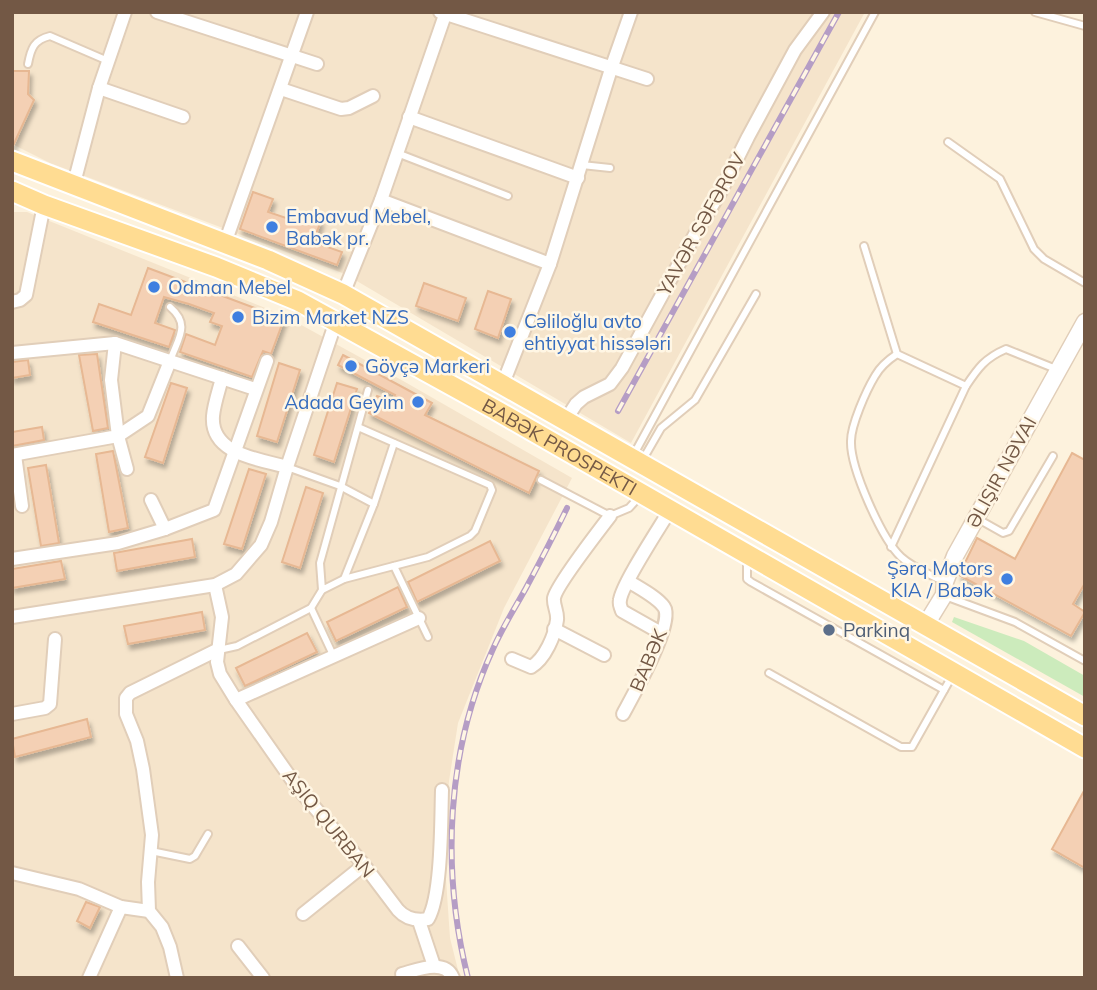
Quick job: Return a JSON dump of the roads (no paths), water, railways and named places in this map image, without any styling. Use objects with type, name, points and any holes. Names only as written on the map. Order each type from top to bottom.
[{"type":"main road","name":"BABƏK PROSPEKTI","points":[[12,161],[73,187],[225,243],[343,294],[1085,716]]},
{"type":"main road","name":"BABƏK PROSPEKTI","points":[[12,191],[258,283],[336,321],[747,555],[948,682],[1085,748]]},
{"type":"street","points":[[73,187],[99,88],[125,12]]},
{"type":"street","points":[[157,12],[317,64]]},
{"type":"street","points":[[225,243],[307,12]]},
{"type":"street","points":[[502,386],[550,264],[631,12]]},
{"type":"street","name":"YAVƏR SƏFƏROV","points":[[565,421],[576,404],[610,384],[622,368],[698,229],[722,191],[795,50],[822,12]]},
{"type":"street","points":[[343,294],[354,273],[381,200],[444,13],[647,79]]},
{"type":"street","points":[[99,88],[183,117]]},
{"type":"street","points":[[281,89],[341,109],[373,96]]},
{"type":"street","points":[[409,117],[580,171]]},
{"type":"street","points":[[381,200],[550,264]]},
{"type":"street","points":[[12,302],[26,295],[44,205]]},
{"type":"street","points":[[12,617],[215,585],[236,574],[261,545],[271,522],[336,321]]},
{"type":"street","name":"ƏLIŞIR NƏVAI","points":[[925,626],[944,589],[955,556],[1085,321]]},
{"type":"street","points":[[116,343],[111,380],[118,436],[127,469]]},
{"type":"street","points":[[12,353],[116,343],[255,390]]},
{"type":"street","points":[[23,506],[14,455],[118,436],[148,416],[170,360]]},
{"type":"street","points":[[12,559],[118,543],[214,510],[267,361]]},
{"type":"street","points":[[222,378],[213,418],[225,446],[234,453],[287,467]]},
{"type":"street","points":[[151,500],[165,529]]},
{"type":"street","points":[[661,633],[622,611],[620,596],[670,510]]},
{"type":"street","points":[[512,659],[531,667],[537,663],[551,640],[557,620],[554,599],[610,516]]},
{"type":"street","name":"BABƏK","points":[[623,714],[661,633],[667,614],[664,606],[628,581]]},
{"type":"street","points":[[215,585],[222,617],[217,650],[220,674],[297,787],[364,864],[398,910],[404,916],[419,921],[428,919],[433,909],[443,790]]},
{"type":"street","points":[[236,700],[419,618]]},
{"type":"street","points":[[554,629],[604,655]]},
{"type":"street","points":[[12,714],[45,708],[50,704],[55,639]]},
{"type":"street","points":[[177,978],[162,927],[149,911],[148,882],[152,835],[143,769],[137,741],[126,714],[126,698],[130,693],[217,650]]},
{"type":"street","points":[[303,914],[364,864]]},
{"type":"street","points":[[12,873],[79,889],[121,908],[149,911]]},
{"type":"street","points":[[89,978],[121,908]]},
{"type":"street","points":[[419,921],[434,966]]},
{"type":"street","points":[[238,946],[263,978]]},
{"type":"street","points":[[402,974],[421,974],[434,966],[445,968],[451,972],[453,978]]},
{"type":"lane","points":[[637,461],[875,12]]},
{"type":"lane","points":[[1035,12],[1085,26]]},
{"type":"lane","points":[[28,64],[32,47],[36,42],[50,36],[108,61]]},
{"type":"lane","points":[[948,142],[1000,179],[1034,249],[1085,283]]},
{"type":"lane","points":[[397,153],[508,196]]},
{"type":"lane","points":[[580,171],[610,169]]},
{"type":"lane","points":[[864,246],[897,354],[966,386]]},
{"type":"lane","points":[[637,461],[661,428],[695,400],[756,294]]},
{"type":"lane","points":[[170,307],[179,315],[182,327],[170,360]]},
{"type":"lane","points":[[891,547],[966,386],[990,356],[1006,349],[1058,370]]},
{"type":"lane","points":[[897,354],[874,376],[853,428],[850,443],[875,518],[891,547],[944,589],[1084,658]]},
{"type":"lane","points":[[322,590],[320,563],[368,390]]},
{"type":"lane","points":[[217,650],[237,646],[310,608],[322,590],[344,579],[428,557],[475,531],[492,487],[358,427]]},
{"type":"lane","points":[[344,579],[374,504],[394,443]]},
{"type":"lane","points":[[976,518],[1003,533],[1009,531],[1053,456]]},
{"type":"lane","points":[[287,467],[340,486],[374,504]]},
{"type":"lane","points":[[541,480],[610,516],[629,508],[642,494]]},
{"type":"lane","points":[[394,566],[428,636]]},
{"type":"lane","points":[[310,608],[333,655]]},
{"type":"lane","points":[[769,673],[907,748],[912,747],[948,682]]},
{"type":"lane","points":[[151,851],[190,859],[195,856],[208,834]]},
{"type":"railway","points":[[618,411],[839,12]]},
{"type":"railway","points":[[468,978],[459,937],[452,853],[457,769],[465,728],[477,688],[497,641],[567,508]]},
{"type":"place","name":"Embavud Mebel, Babək pr.","points":[[272,227]]},
{"type":"place","name":"Odman Mebel","points":[[154,287]]},
{"type":"place","name":"Bizim Market NZS","points":[[238,317]]},
{"type":"place","name":"Cəliloğlu avto ehtiyyat hissələri","points":[[510,332]]},
{"type":"place","name":"Göyçə Markeri","points":[[351,366]]},
{"type":"place","name":"Adada Geyim","points":[[418,402]]},
{"type":"place","name":"Şərq Motors KIA / Babək","points":[[1007,579]]},
{"type":"place","name":"Parkinq","points":[[829,630]]}]
